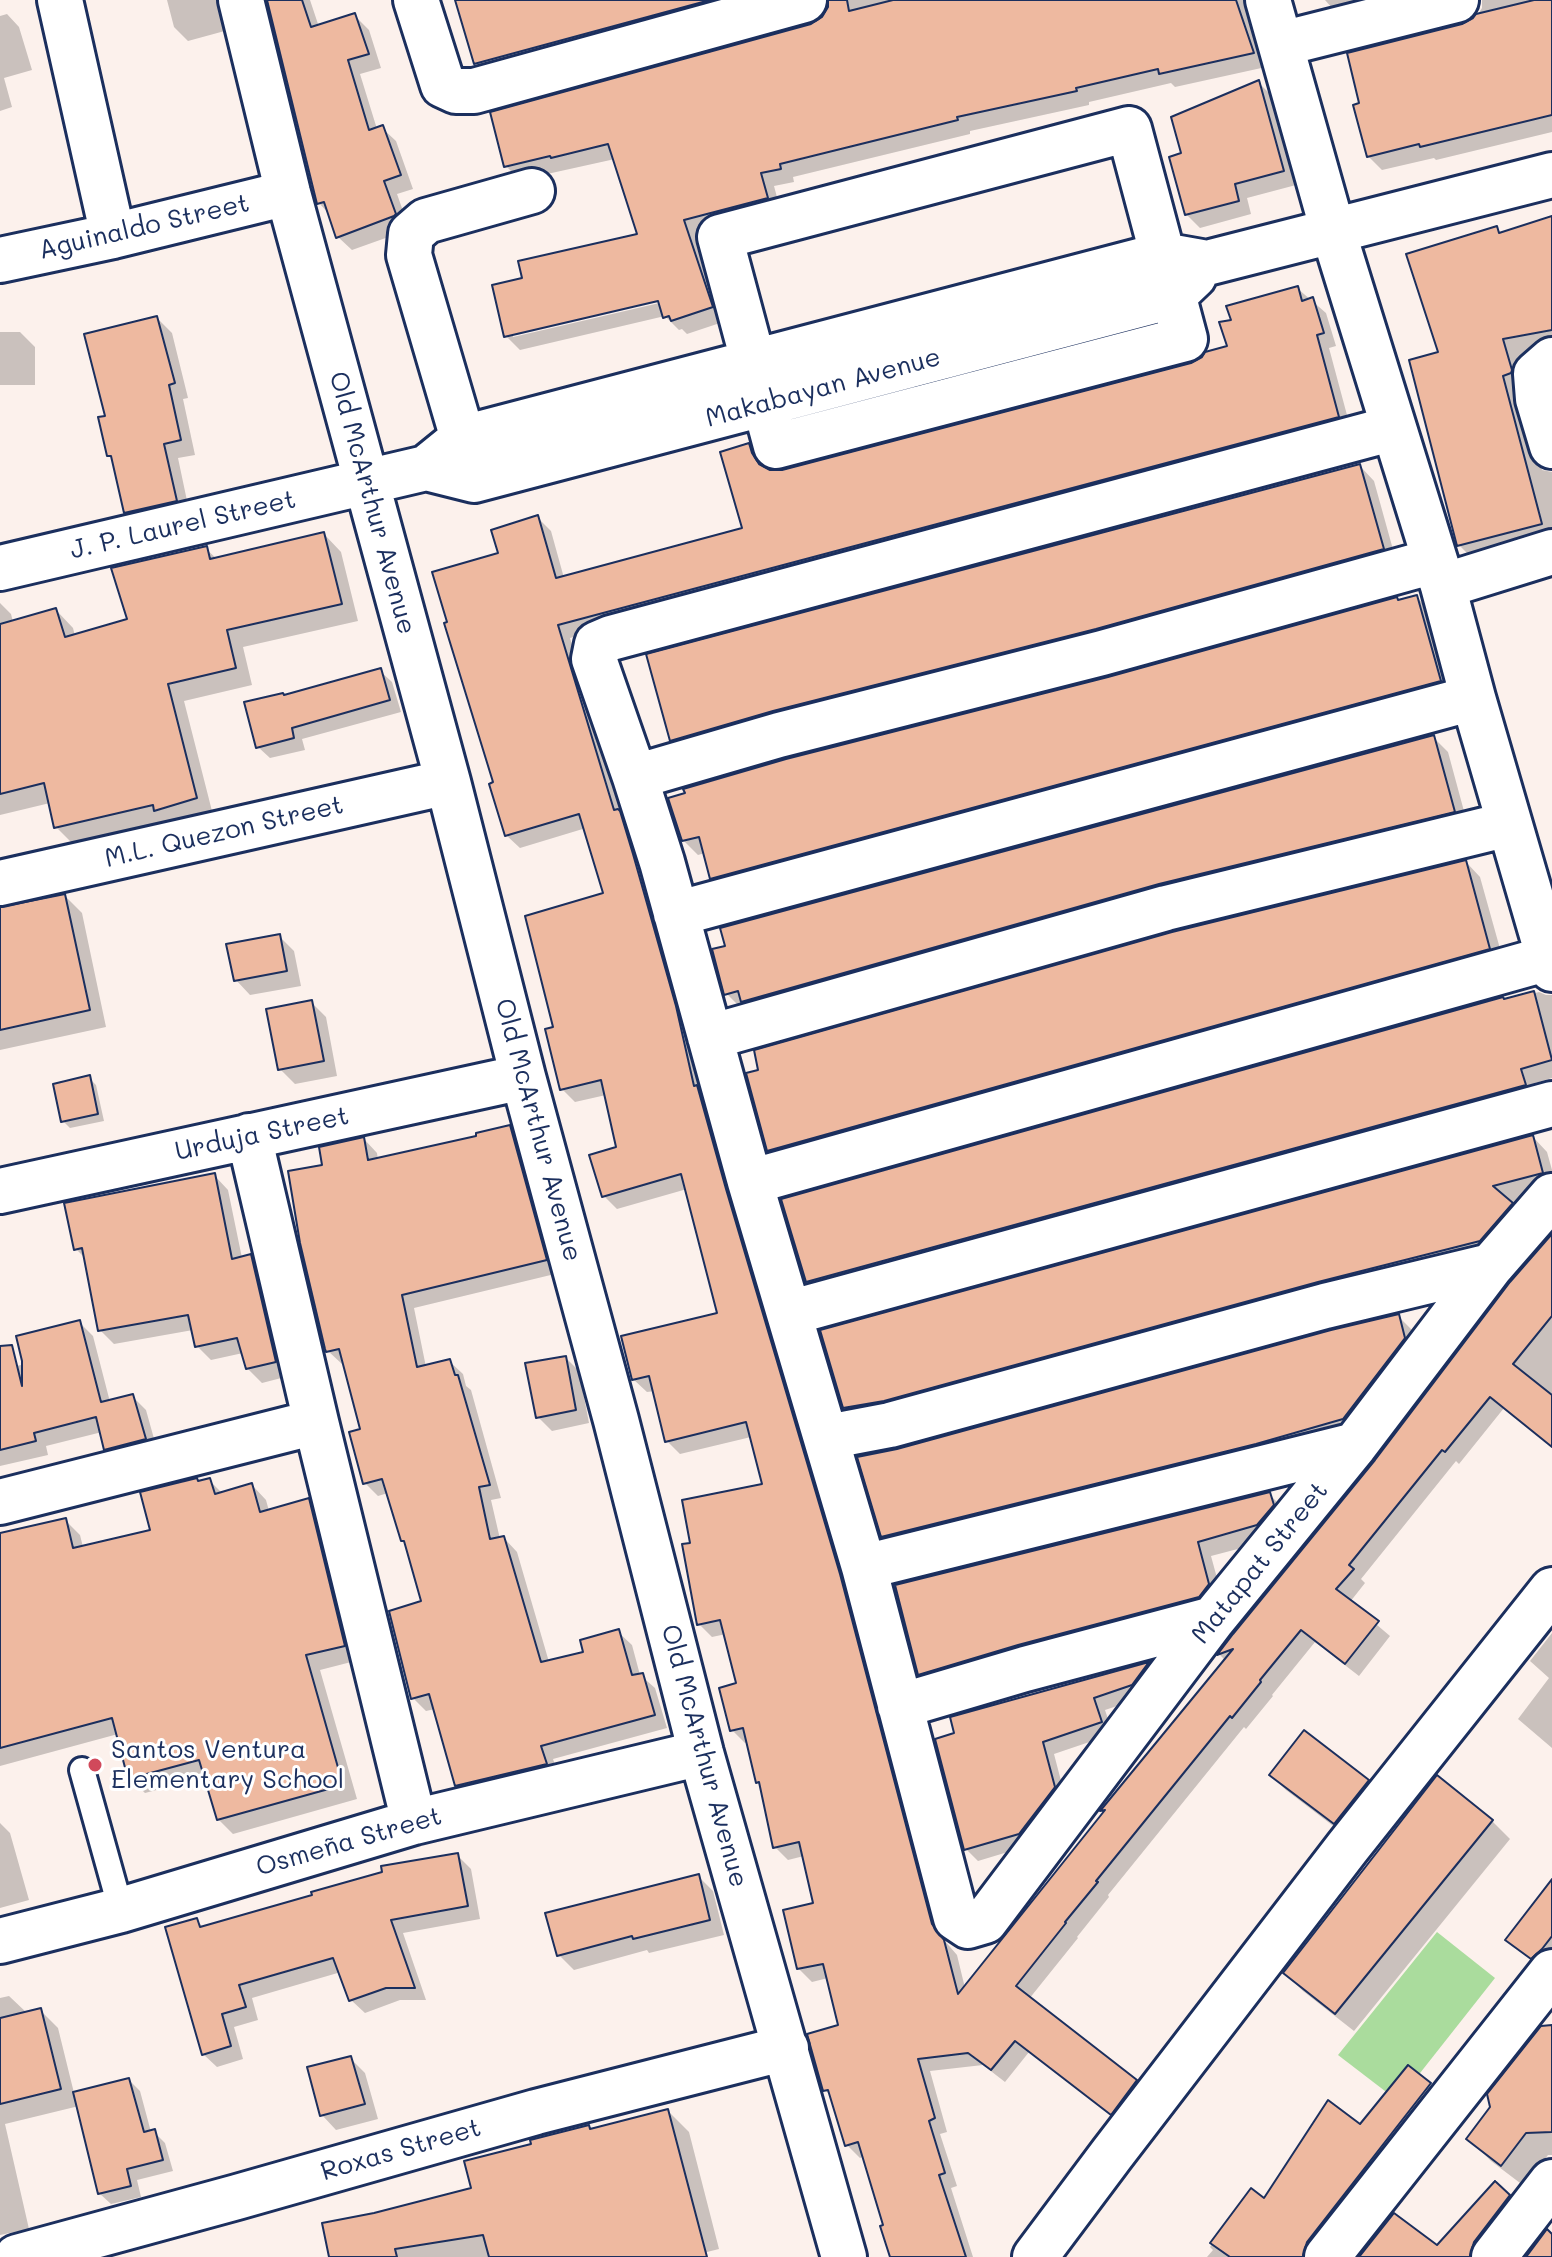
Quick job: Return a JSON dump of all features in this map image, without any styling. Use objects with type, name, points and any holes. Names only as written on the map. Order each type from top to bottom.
[{"type":"street","points":[[60,0],[113,236]]},
{"type":"street","name":"Old McArthur Avenue","points":[[241,0],[288,193],[448,782],[701,1753],[844,2257]]},
{"type":"street","points":[[416,0],[443,85],[456,91],[474,91],[804,0]]},
{"type":"street","points":[[750,1182],[1550,964],[1438,573],[1333,231],[1268,0]]},
{"type":"street","points":[[1281,44],[1456,0]]},
{"type":"street","points":[[1129,129],[1173,296],[1185,339],[776,446],[720,237],[1129,129]]},
{"type":"street","name":"Makabayan Avenue","points":[[365,482],[426,468],[463,438],[1162,255],[1207,263],[1552,175]]},
{"type":"street","points":[[474,480],[409,255],[411,234],[426,221],[532,191]]},
{"type":"street","name":"Aguinaldo Street","points":[[0,260],[288,193]]},
{"type":"street","name":"Makabayan Avenue","points":[[1173,296],[1207,263]]},
{"type":"street","points":[[1552,360],[1536,374],[1538,399],[1552,446]]},
{"type":"street","name":"Makabayan Avenue","points":[[426,468],[474,480],[764,404]]},
{"type":"street","points":[[1213,1619],[900,1706],[864,1567],[750,1182],[662,862],[594,659],[597,644],[611,638],[1394,428]]},
{"type":"street","name":"J. P. Laurel Street","points":[[0,568],[365,482]]},
{"type":"street","points":[[635,777],[779,735],[1102,653],[1438,573],[1552,552]]},
{"type":"street","points":[[676,914],[1473,698]]},
{"type":"street","name":"M.L. Quezon Street","points":[[0,883],[448,782]]},
{"type":"street","points":[[710,1037],[1166,908],[1509,824]]},
{"type":"street","name":"Urduja Street","points":[[0,1191],[523,1077]]},
{"type":"street","points":[[789,1313],[1552,1104]]},
{"type":"street","points":[[249,1136],[414,1822]]},
{"type":"street","name":"Matapat Street","points":[[900,1706],[956,1918],[968,1926],[985,1921],[1213,1619],[1355,1445],[1491,1266],[1552,1196]]},
{"type":"street","points":[[827,1437],[890,1425],[1325,1306],[1491,1266]]},
{"type":"street","points":[[0,1502],[316,1422]]},
{"type":"street","points":[[864,1567],[1355,1445]]},
{"type":"street","points":[[1035,2257],[1347,1848],[1552,1590]]},
{"type":"street","name":"Osmeña Street","points":[[0,1941],[121,1910],[414,1822],[701,1753]]},
{"type":"street","points":[[1327,2257],[1552,1972]]},
{"type":"street","name":"Roxas Street","points":[[17,2257],[536,2112],[786,2048]]},
{"type":"street","points":[[1494,2257],[1552,2182]]},
{"type":"lane","points":[[82,1770],[121,1910]]},
{"type":"green space","points":[[1437,1932],[1495,1978],[1398,2101],[1338,2055]]},
{"type":"building","points":[[267,0],[302,0],[311,27],[355,13],[369,54],[348,60],[369,130],[383,125],[401,175],[384,181],[396,214],[394,216],[336,238],[324,202],[317,204]]},
{"type":"building","points":[[455,0],[710,0],[474,64]]},
{"type":"building","points":[[828,0],[847,0],[849,11],[893,0],[1236,0],[1254,53],[1159,74],[1158,69],[1076,88],[1077,91],[957,117],[958,120],[780,164],[781,169],[761,173],[768,198],[684,220],[713,307],[671,321],[669,316],[663,318],[658,301],[504,337],[492,285],[522,278],[518,261],[637,234],[608,144],[504,167],[490,112],[811,24],[822,17]]},
{"type":"building","points":[[1534,0],[1552,0],[1552,115],[1367,157],[1353,105],[1359,103],[1347,53],[1462,24],[1476,14]]},
{"type":"building","points":[[1259,80],[1284,171],[1235,184],[1239,201],[1185,215],[1169,157],[1181,153],[1171,117]]},
{"type":"building","points":[[1552,216],[1552,330],[1503,339],[1512,370],[1503,376],[1542,524],[1457,546],[1409,360],[1438,352],[1406,254],[1497,226],[1499,233]]},
{"type":"building","points":[[1298,286],[1302,301],[1313,297],[1324,333],[1317,335],[1339,417],[558,625],[614,810],[620,811],[633,854],[676,1006],[694,1086],[697,1085],[840,1574],[932,1924],[944,1940],[958,1994],[1105,1810],[1100,1811],[1233,1649],[1217,1655],[1233,1634],[1375,1460],[1510,1282],[1552,1234],[1552,1316],[1513,1364],[1552,1395],[1552,1447],[1490,1397],[1445,1452],[1442,1450],[1349,1565],[1354,1569],[1336,1589],[1379,1621],[1345,1664],[1301,1630],[1096,1881],[1016,1986],[1137,2080],[1111,2115],[1015,2041],[991,2070],[968,2053],[918,2059],[935,2118],[929,2121],[945,2173],[939,2175],[966,2257],[890,2257],[858,2142],[845,2146],[828,2090],[823,2091],[807,2034],[838,2025],[823,1964],[797,1969],[783,1910],[813,1903],[799,1842],[773,1848],[759,1782],[756,1783],[743,1728],[730,1731],[719,1688],[736,1683],[720,1620],[697,1625],[682,1544],[690,1543],[682,1500],[762,1484],[746,1422],[665,1442],[649,1376],[632,1380],[621,1336],[717,1313],[681,1174],[602,1197],[589,1155],[616,1147],[601,1080],[560,1090],[545,1029],[553,1027],[525,916],[603,893],[579,814],[505,836],[489,784],[493,782],[444,623],[447,622],[432,572],[498,553],[491,530],[538,515],[556,578],[742,528],[720,452],[749,443],[759,464],[770,470],[782,470],[1191,363],[1205,352],[1227,346],[1219,322],[1231,320],[1226,306]]},
{"type":"building","points":[[157,316],[175,383],[169,385],[181,440],[164,444],[177,501],[124,513],[98,417],[105,416],[84,334]]},
{"type":"building","points":[[1360,464],[1384,549],[1096,629],[773,711],[670,741],[646,654]]},
{"type":"building","points":[[324,532],[342,604],[227,630],[236,668],[168,684],[197,798],[154,811],[153,805],[54,828],[44,783],[0,794],[0,624],[56,608],[65,637],[127,619],[111,568],[207,546],[210,559]]},
{"type":"building","points":[[1417,595],[1441,681],[710,879],[699,837],[682,841],[668,798],[685,793],[683,789],[786,759],[1108,677],[1397,597],[1398,600]]},
{"type":"building","points":[[381,668],[390,700],[292,728],[294,738],[256,748],[244,702],[284,695]]},
{"type":"building","points":[[1434,735],[1455,812],[1159,884],[741,1002],[738,991],[724,995],[712,949],[725,946],[720,928]]},
{"type":"building","points":[[1466,860],[1490,949],[767,1151],[746,1073],[758,1070],[754,1050],[1172,932]]},
{"type":"building","points":[[65,894],[90,1010],[0,1030],[0,907]]},
{"type":"building","points":[[280,934],[287,971],[234,981],[226,944]]},
{"type":"building","points":[[1534,991],[1552,1060],[1521,1069],[1526,1085],[806,1282],[781,1199],[1503,997]]},
{"type":"building","points":[[312,1000],[324,1061],[278,1070],[266,1009]]},
{"type":"building","points":[[90,1075],[98,1114],[61,1122],[53,1084]]},
{"type":"building","points":[[510,1125],[547,1260],[402,1295],[417,1367],[450,1359],[455,1375],[458,1375],[490,1485],[479,1487],[490,1539],[504,1536],[541,1662],[583,1652],[580,1640],[619,1629],[632,1675],[643,1673],[655,1715],[541,1746],[547,1764],[455,1786],[429,1694],[411,1699],[389,1611],[421,1601],[382,1479],[363,1484],[349,1432],[360,1429],[339,1349],[326,1352],[325,1349],[300,1243],[288,1171],[322,1165],[319,1147],[364,1137],[368,1160],[476,1136],[476,1133]]},
{"type":"building","points":[[1533,1135],[1543,1173],[1493,1186],[1513,1203],[1480,1241],[1318,1282],[884,1401],[843,1408],[820,1330]]},
{"type":"building","points":[[215,1173],[232,1259],[251,1254],[276,1362],[246,1369],[237,1338],[195,1347],[188,1315],[98,1331],[82,1248],[74,1250],[64,1203]]},
{"type":"building","points":[[1399,1314],[1405,1338],[1343,1419],[1256,1444],[881,1537],[857,1457],[897,1449]]},
{"type":"building","points":[[80,1320],[101,1402],[133,1394],[146,1439],[104,1450],[96,1417],[34,1433],[36,1441],[0,1450],[0,1346],[12,1345],[22,1386],[22,1361],[16,1336]]},
{"type":"building","points":[[566,1356],[576,1410],[536,1418],[525,1363]]},
{"type":"building","points":[[197,1478],[198,1481],[210,1478],[215,1494],[252,1483],[260,1512],[309,1498],[345,1646],[306,1655],[343,1785],[217,1820],[199,1760],[128,1779],[112,1718],[0,1748],[0,1533],[66,1518],[73,1548],[150,1530],[140,1492]]},
{"type":"building","points":[[1270,1492],[1274,1505],[1257,1525],[1198,1542],[1209,1584],[1199,1597],[918,1675],[895,1585]]},
{"type":"building","points":[[1149,1662],[1132,1685],[1094,1698],[1102,1722],[1043,1742],[1055,1787],[1019,1834],[964,1850],[935,1739],[954,1733],[950,1717]]},
{"type":"building","points":[[1304,1730],[1369,1780],[1334,1824],[1269,1775]]},
{"type":"building","points":[[1437,1775],[1493,1820],[1335,2014],[1283,1973]]},
{"type":"building","points":[[458,1853],[468,1906],[391,1920],[415,1988],[386,1988],[349,2001],[333,1958],[239,1985],[246,2007],[222,2014],[231,2046],[202,2055],[165,1927],[197,1918],[200,1927],[382,1872],[381,1866]]},
{"type":"building","points":[[699,1874],[710,1920],[557,1956],[545,1913]]},
{"type":"building","points":[[1552,1879],[1552,1936],[1531,1959],[1505,1940]]},
{"type":"building","points":[[41,2008],[61,2089],[0,2104],[0,2018]]},
{"type":"building","points":[[1552,2025],[1552,2132],[1526,2133],[1501,2166],[1466,2139],[1490,2107],[1487,2094],[1541,2026]]},
{"type":"building","points":[[351,2056],[365,2104],[320,2116],[307,2067]]},
{"type":"building","points":[[1408,2065],[1431,2083],[1307,2242],[1303,2257],[1230,2257],[1210,2243],[1251,2188],[1264,2198],[1328,2100],[1360,2124]]},
{"type":"building","points":[[129,2078],[144,2132],[155,2129],[163,2160],[127,2169],[131,2186],[98,2194],[73,2092]]},
{"type":"building","points":[[668,2109],[707,2257],[489,2257],[483,2235],[395,2249],[397,2257],[329,2257],[322,2223],[471,2188],[464,2161],[531,2144],[530,2140],[589,2125],[590,2129]]},
{"type":"building","points":[[1495,2181],[1510,2195],[1474,2242],[1470,2257],[1359,2257],[1394,2213],[1437,2245]]},
{"type":"building","points":[[1547,2229],[1552,2234],[1552,2257],[1526,2257]]},
{"type":"place","name":"Santos Ventura Elementary School","points":[[95,1765]]}]
